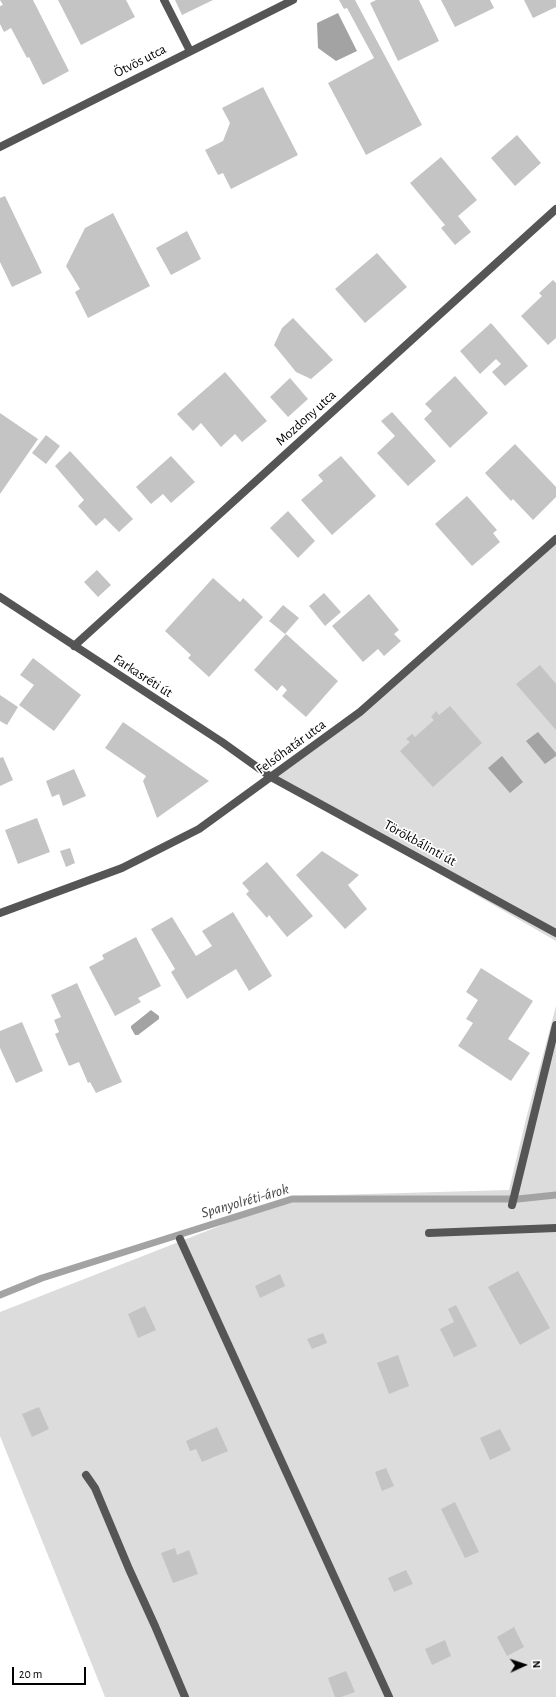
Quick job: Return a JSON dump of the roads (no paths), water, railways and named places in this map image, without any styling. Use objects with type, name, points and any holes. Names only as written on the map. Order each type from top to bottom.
[{"type":"street","points":[[164,0],[190,51]]},
{"type":"street","name":"Ötvös utca","points":[[0,147],[293,0]]},
{"type":"street","name":"Mozdony utca","points":[[74,646],[556,209]]},
{"type":"street","name":"Felsőhatár utca","points":[[0,913],[122,868],[199,829],[360,712],[556,538]]},
{"type":"street","name":"Farkasréti út","points":[[0,597],[222,742],[272,777]]},
{"type":"street","name":"Törökbálinti út","points":[[272,777],[556,933]]},
{"type":"street","points":[[512,1205],[556,1025]]},
{"type":"street","points":[[429,1233],[556,1228]]},
{"type":"street","points":[[180,1239],[389,1697]]},
{"type":"street","points":[[86,1475],[95,1488],[184,1697]]},
{"type":"waterway","name":"Spanyolréti-árok","points":[[0,1295],[42,1278],[292,1199],[518,1199],[556,1195]]}]
